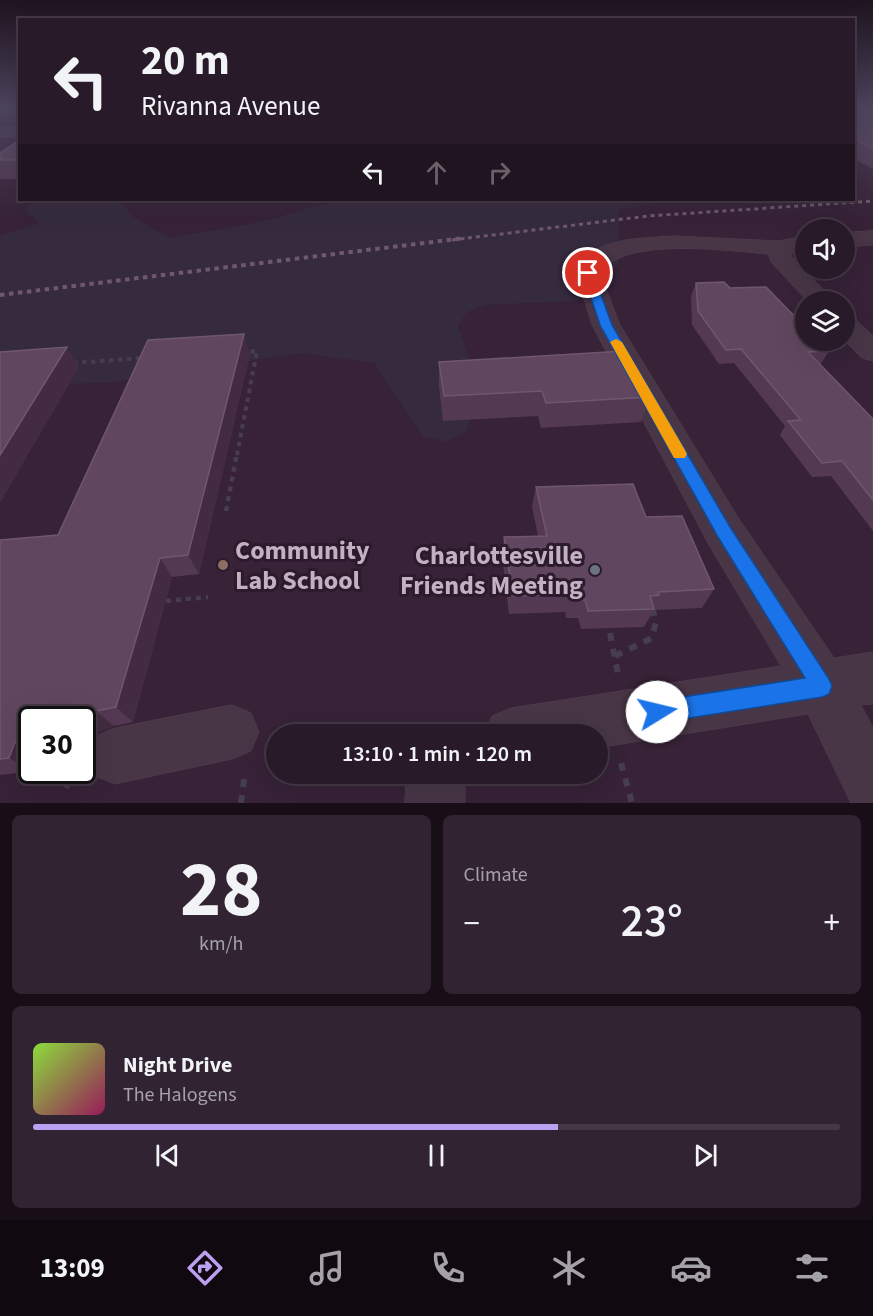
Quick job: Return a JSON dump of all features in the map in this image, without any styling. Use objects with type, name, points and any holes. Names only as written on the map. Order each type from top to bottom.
[{"type":"street","points":[[855,239],[873,238]]},
{"type":"street","points":[[793,245],[648,244],[605,253],[596,258],[588,273],[606,325],[724,532],[822,686],[873,786]]},
{"type":"street","points":[[793,245],[779,257],[812,291]]},
{"type":"street","points":[[855,335],[873,352]]},
{"type":"street","points":[[580,724],[873,678]]},
{"type":"street","points":[[96,763],[239,748]]},
{"type":"street","points":[[435,803],[436,784]]},
{"type":"path","points":[[226,511],[257,351],[245,352]]},
{"type":"path","points":[[70,363],[152,358]]},
{"type":"path","points":[[166,601],[208,597]]},
{"type":"path","points":[[615,656],[652,638],[656,622],[650,600]]},
{"type":"path","points":[[610,633],[620,683]]},
{"type":"path","points":[[239,748],[241,803]]},
{"type":"path","points":[[619,757],[632,803]]},
{"type":"path","points":[[66,788],[70,784]]},
{"type":"shaded area","points":[[35,201],[119,201],[135,218],[170,238],[260,222],[334,201],[666,201],[619,210],[618,265],[577,301],[487,305],[467,312],[458,326],[471,363],[477,404],[466,432],[446,442],[423,436],[374,363],[300,353],[108,383],[0,385],[0,236],[39,223],[24,210]]},
{"type":"building","points":[[13,144],[18,144],[18,160],[0,160],[0,153]]},
{"type":"building","points":[[724,282],[730,288],[766,287],[795,317],[795,351],[829,351],[808,352],[873,419],[873,500],[842,461],[822,463],[788,421],[801,420],[741,349],[726,350],[698,311],[696,283]]},
{"type":"building","points":[[244,334],[188,555],[160,558],[116,707],[96,711],[96,706],[18,706],[18,742],[15,742],[9,758],[0,759],[0,540],[58,535],[148,340]]},
{"type":"building","points":[[67,347],[0,455],[0,352]]},
{"type":"building","points":[[624,351],[650,397],[546,403],[542,391],[444,396],[439,362]]},
{"type":"building","name":"Charlottesville Friends Meeting","points":[[633,484],[646,517],[682,516],[714,589],[658,592],[659,595],[650,596],[654,609],[588,611],[585,600],[573,600],[571,594],[513,596],[504,537],[547,536],[536,487]]},
{"type":"railway","points":[[452,240],[648,216],[873,201]]},
{"type":"railway","points":[[0,295],[465,238]]},
{"type":"slow traffic","points":[[616,342],[680,454]]},
{"type":"place","name":"Community Lab School","points":[[223,565]]},
{"type":"place","name":"Charlottesville Friends Meeting","points":[[595,570]]},
{"type":"route","points":[[588,273],[606,325],[724,532],[822,686],[657,712]]}]
